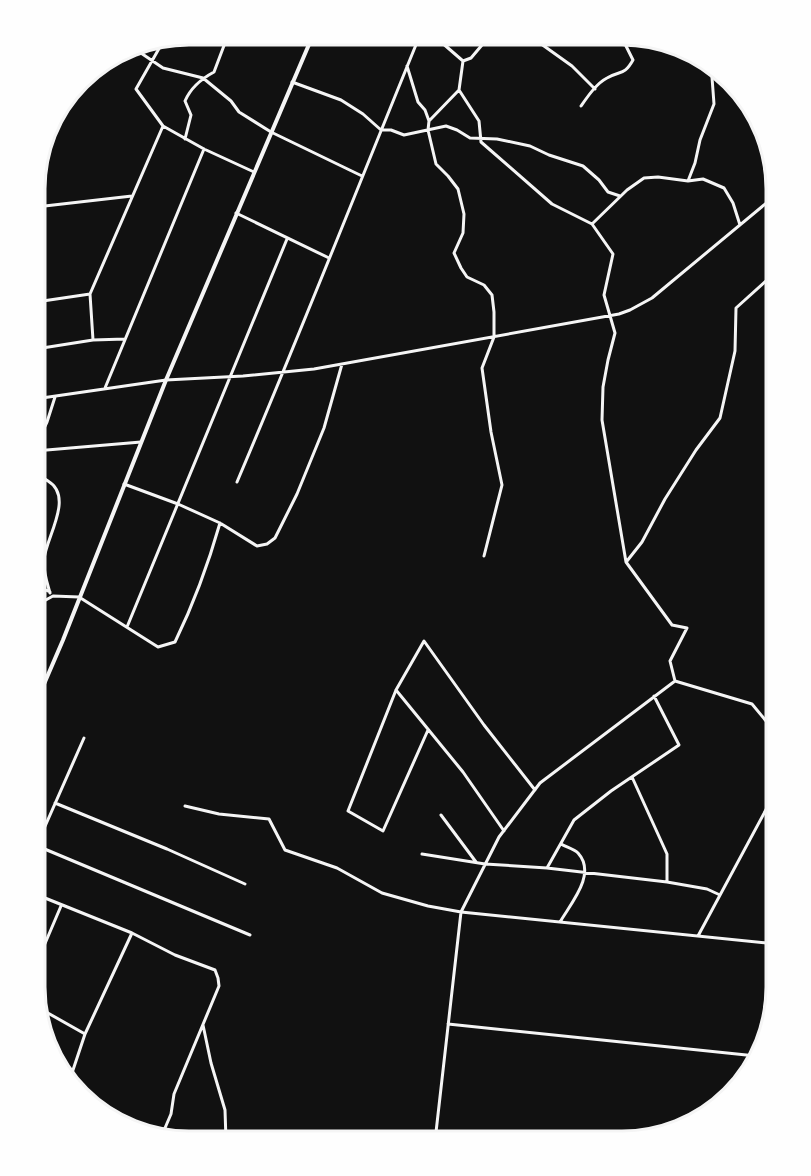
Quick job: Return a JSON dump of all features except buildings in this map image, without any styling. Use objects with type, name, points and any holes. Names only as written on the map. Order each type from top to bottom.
[{"type":"street","points":[[185,139],[191,116],[185,101],[190,89],[214,72],[224,45]]},
{"type":"street","points":[[45,675],[80,597],[166,380],[309,45]]},
{"type":"street","points":[[237,482],[284,372],[416,45]]},
{"type":"street","points":[[445,45],[463,61]]},
{"type":"street","points":[[463,61],[471,58],[482,45]]},
{"type":"street","points":[[543,45],[572,66],[595,89]]},
{"type":"street","points":[[581,106],[606,78],[627,70],[633,60],[626,45]]},
{"type":"street","points":[[159,49],[136,89],[163,126],[204,149],[254,172]]},
{"type":"street","points":[[142,53],[163,68],[203,78],[231,101],[239,112],[271,132],[362,176]]},
{"type":"street","points":[[429,121],[459,90],[463,61]]},
{"type":"street","points":[[407,66],[418,102],[425,110],[429,121],[428,130],[436,164],[458,189],[464,214],[464,233],[454,253],[467,277],[484,285],[492,295],[494,337],[482,368],[491,432],[502,485],[484,556]]},
{"type":"street","points":[[688,181],[714,104],[712,77]]},
{"type":"street","points":[[292,82],[341,100],[363,114],[381,130],[391,130],[404,135],[446,126],[470,138],[497,139],[530,146],[583,166],[599,180],[608,192],[620,196]]},
{"type":"street","points":[[459,90],[479,121],[481,142],[552,204],[592,224],[612,254],[604,295],[615,333],[603,387],[602,420],[626,562],[672,625],[687,628],[670,661],[675,681]]},
{"type":"street","points":[[93,340],[90,294],[163,126]]},
{"type":"street","points":[[105,388],[204,149]]},
{"type":"street","points":[[592,224],[627,190],[644,178],[657,177],[688,181],[703,179],[724,188],[733,203],[741,225]]},
{"type":"street","points":[[45,206],[132,196]]},
{"type":"street","points":[[45,398],[166,380],[230,377],[342,364],[611,316],[630,310],[652,298],[766,204]]},
{"type":"street","points":[[236,213],[329,258]]},
{"type":"street","points":[[127,627],[287,239]]},
{"type":"street","points":[[626,562],[642,542],[665,499],[696,450],[720,418],[735,351],[736,308],[766,281]]},
{"type":"street","points":[[45,301],[90,294]]},
{"type":"street","points":[[45,348],[93,340],[125,339]]},
{"type":"street","points":[[124,484],[220,523],[257,546],[267,544],[275,538],[297,494],[324,428],[342,364]]},
{"type":"street","points":[[45,426],[55,397]]},
{"type":"street","points":[[45,448],[141,442]]},
{"type":"street","points":[[45,480],[56,489],[59,502],[57,520],[45,556]]},
{"type":"street","points":[[45,600],[57,596],[80,597],[158,647],[175,642],[202,582],[220,523]]},
{"type":"street","points":[[45,574],[50,593]]},
{"type":"street","points":[[45,590],[57,596]]},
{"type":"street","points":[[428,730],[383,831],[348,810],[396,690],[424,641],[484,725],[535,790]]},
{"type":"street","points":[[436,1131],[461,912],[499,837],[540,783],[675,681]]},
{"type":"street","points":[[675,681],[752,704],[766,721]]},
{"type":"street","points":[[396,690],[463,772],[504,831]]},
{"type":"street","points":[[547,868],[574,820],[611,791],[679,745],[654,696]]},
{"type":"street","points":[[45,825],[84,738]]},
{"type":"street","points":[[632,777],[667,855],[667,882]]},
{"type":"street","points":[[55,803],[245,884]]},
{"type":"street","points":[[185,806],[269,819],[285,850],[337,868],[382,893],[428,906],[461,912],[766,943]]},
{"type":"street","points":[[698,936],[766,810]]},
{"type":"street","points":[[441,815],[477,863]]},
{"type":"street","points":[[560,922],[581,886],[585,872],[584,864],[576,851],[561,844]]},
{"type":"street","points":[[45,851],[250,935]]},
{"type":"street","points":[[422,854],[485,864],[547,868],[667,882],[707,889],[720,895]]},
{"type":"street","points":[[45,898],[215,970],[219,986],[174,1094],[171,1114],[164,1129]]},
{"type":"street","points":[[45,943],[62,905]]},
{"type":"street","points":[[72,1072],[85,1034],[132,933]]},
{"type":"street","points":[[48,1013],[85,1034]]},
{"type":"street","points":[[203,1023],[211,1063],[225,1110],[226,1131]]},
{"type":"street","points":[[448,1024],[749,1055]]}]
